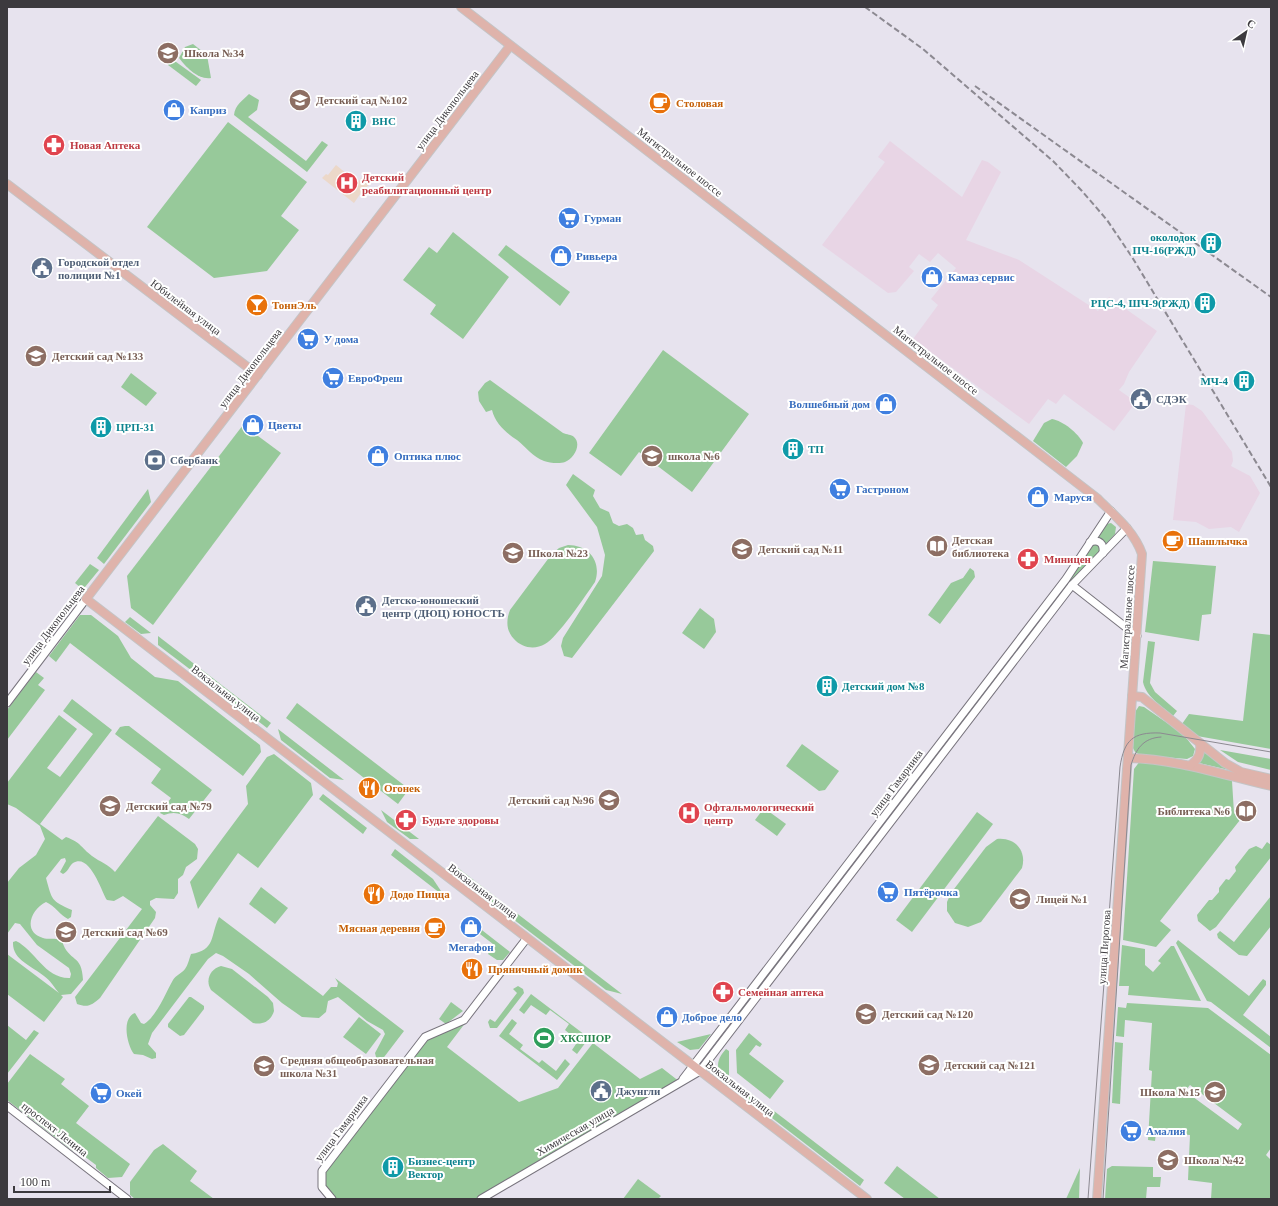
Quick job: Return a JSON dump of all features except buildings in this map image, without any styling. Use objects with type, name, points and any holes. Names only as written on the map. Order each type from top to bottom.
[{"type":"main road","name":"Магистральное шоссе","points":[[461,7],[1098,499],[1111,511],[1138,541],[1142,554],[1132,696]]},
{"type":"main road","name":"улица Дикопольцева","points":[[86,599],[510,46]]},
{"type":"main road","name":"Юбилейная улица","points":[[7,184],[258,375]]},
{"type":"main road","name":"Вокзальная улица","points":[[86,599],[867,1199]]},
{"type":"main road","points":[[1132,696],[1142,697],[1200,743],[1241,772],[1271,779]]},
{"type":"main road","name":"улица Пирогова","points":[[1097,1199],[1132,696]]},
{"type":"main road","points":[[1191,765],[1197,760],[1200,751],[1200,743]]},
{"type":"main road","points":[[1128,758],[1163,760],[1191,765],[1271,786]]},
{"type":"street","name":"улица Гамарника","points":[[693,1066],[1066,579],[1111,511]]},
{"type":"street","name":"улица Гамарника","points":[[700,1071],[1072,585],[1127,528]]},
{"type":"street","points":[[1090,542],[1098,541],[1102,543],[1104,548],[1103,553]]},
{"type":"street","points":[[1072,585],[1137,636]]},
{"type":"street","name":"улица Дикопольцева","points":[[7,703],[86,599]]},
{"type":"street","name":"улица Гамарника","points":[[332,1199],[322,1187],[322,1171],[425,1037],[464,1020],[527,938]]},
{"type":"street","name":"Химическая улица","points":[[680,1082],[693,1066]]},
{"type":"street","name":"Химическая улица","points":[[481,1199],[700,1071]]},
{"type":"street","name":"проспект Ленина","points":[[7,1106],[127,1199]]},
{"type":"shaded area","points":[[890,141],[962,197],[982,160],[988,162],[1001,172],[966,240],[1019,260],[1098,311],[1109,297],[1157,331],[1129,372],[1124,384],[1119,390],[1136,402],[1114,431],[1064,394],[1056,404],[1048,399],[1029,424],[913,339],[938,305],[931,299],[956,268],[938,253],[930,262],[919,254],[909,267],[914,271],[896,292],[888,293],[822,245],[885,162],[878,157]]},
{"type":"shaded area","name":"Детский реабилитационный центр","points":[[336,165],[353,179],[354,177],[359,181],[361,178],[369,185],[363,190],[354,203],[322,178],[326,174],[328,175]]},
{"type":"shaded area","points":[[1186,404],[1193,405],[1202,411],[1232,452],[1233,461],[1231,466],[1250,476],[1260,493],[1239,532],[1231,527],[1209,529],[1196,522],[1173,520]]},
{"type":"green space","points":[[193,44],[207,55],[211,78],[197,75],[179,58],[185,47]]},
{"type":"green space","points":[[172,59],[201,80],[196,86],[168,65]]},
{"type":"green space","points":[[249,94],[259,100],[257,110],[248,117],[306,161],[322,141],[328,145],[307,172],[234,115],[238,106]]},
{"type":"green space","points":[[228,122],[307,182],[281,216],[299,230],[267,271],[214,278],[147,227]]},
{"type":"green space","points":[[453,232],[509,277],[463,339],[430,314],[436,305],[403,280],[429,247],[437,253]]},
{"type":"green space","points":[[506,245],[570,292],[560,306],[498,255]]},
{"type":"green space","name":"школа №6","points":[[663,350],[749,414],[692,492],[639,452],[621,476],[589,453]]},
{"type":"green space","points":[[131,373],[157,393],[146,406],[121,387]]},
{"type":"green space","points":[[490,380],[563,433],[572,435],[577,443],[574,455],[565,462],[560,463],[544,461],[505,431],[493,415],[492,410],[486,412],[479,401],[478,392],[485,383]]},
{"type":"green space","points":[[1052,419],[1061,422],[1070,428],[1078,435],[1083,443],[1077,456],[1066,467],[1033,441],[1044,423]]},
{"type":"green space","points":[[243,425],[281,453],[153,625],[131,608],[127,576]]},
{"type":"green space","points":[[573,474],[595,490],[593,496],[600,508],[609,512],[613,523],[619,526],[627,524],[633,528],[636,535],[643,534],[645,540],[653,546],[654,551],[572,658],[564,656],[561,646],[563,638],[602,576],[605,555],[597,527],[566,485]]},
{"type":"green space","points":[[148,489],[151,502],[104,564],[97,558]]},
{"type":"green space","points":[[1111,523],[1116,527],[1115,534],[1070,583],[956,730],[955,728],[1106,524]]},
{"type":"green space","points":[[568,545],[582,548],[588,551],[592,556],[597,568],[595,582],[557,634],[541,646],[525,646],[517,642],[509,632],[507,621],[510,610],[551,555],[559,548]]},
{"type":"green space","points":[[1153,561],[1216,566],[1211,614],[1202,615],[1199,641],[1145,632]]},
{"type":"green space","points":[[90,564],[99,570],[85,587],[81,588],[75,583]]},
{"type":"green space","points":[[970,568],[974,571],[975,577],[940,624],[928,615],[951,583],[963,578]]},
{"type":"green space","points":[[700,608],[714,619],[716,632],[704,649],[682,633]]},
{"type":"green space","points":[[80,615],[91,615],[118,636],[131,658],[155,677],[178,681],[260,745],[261,752],[243,776],[70,643],[56,662],[49,656]]},
{"type":"green space","points":[[130,617],[151,633],[141,634],[125,622]]},
{"type":"green space","points":[[1253,633],[1271,635],[1271,749],[1197,736],[1182,724],[1189,714],[1243,721]]},
{"type":"green space","points":[[158,636],[271,723],[267,728],[158,645]]},
{"type":"green space","points":[[1148,641],[1155,642],[1150,683],[1155,692],[1177,711],[1173,716],[1151,697],[1143,682]]},
{"type":"green space","points":[[36,672],[44,678],[38,685],[45,690],[7,740],[7,710]]},
{"type":"green space","points":[[72,699],[112,730],[40,824],[62,840],[66,837],[75,841],[88,853],[115,872],[158,816],[195,844],[198,849],[197,859],[186,867],[183,875],[178,879],[178,893],[174,899],[156,898],[150,901],[150,905],[156,912],[155,918],[100,998],[87,1006],[77,1004],[75,997],[142,909],[123,896],[114,901],[107,900],[90,868],[85,863],[79,861],[73,863],[63,874],[60,872],[66,861],[65,858],[61,859],[46,878],[53,899],[72,910],[71,917],[68,919],[46,902],[36,910],[31,920],[31,926],[32,931],[36,935],[43,938],[62,941],[68,953],[78,962],[82,971],[83,980],[71,994],[61,995],[63,997],[44,1022],[7,994],[7,954],[59,993],[46,978],[19,958],[16,954],[13,942],[16,941],[23,945],[54,974],[61,977],[70,978],[71,974],[69,968],[37,945],[20,924],[15,923],[7,934],[7,883],[19,868],[36,855],[45,839],[40,826],[16,808],[7,804],[7,783],[59,715],[77,729],[47,768],[60,777],[93,734],[63,711]]},
{"type":"green space","points":[[297,703],[409,789],[398,804],[286,718]]},
{"type":"green space","points":[[1139,706],[1144,707],[1183,734],[1195,749],[1193,756],[1187,759],[1140,755],[1135,752],[1133,748],[1135,712]]},
{"type":"green space","points":[[129,726],[212,790],[189,819],[177,813],[164,815],[160,813],[171,798],[151,783],[161,769],[115,734],[120,727]]},
{"type":"green space","points":[[278,729],[344,780],[330,778],[281,740]]},
{"type":"green space","points":[[944,742],[946,744],[880,829],[879,827]]},
{"type":"green space","points":[[802,744],[839,771],[825,790],[819,791],[786,766]]},
{"type":"green space","points":[[1220,750],[1271,759],[1271,770],[1238,762]]},
{"type":"green space","points":[[1204,752],[1229,770],[1199,763]]},
{"type":"green space","points":[[274,754],[311,783],[313,795],[258,868],[238,853],[198,909],[190,882],[248,804],[246,786],[267,757]]},
{"type":"green space","points":[[1140,761],[1228,778],[1232,781],[1234,813],[1240,820],[1160,921],[1171,930],[1156,947],[1123,940],[1134,769]]},
{"type":"green space","points":[[323,794],[367,828],[363,834],[319,799]]},
{"type":"green space","points":[[764,808],[786,824],[777,836],[755,820]]},
{"type":"green space","points":[[381,810],[419,839],[410,839],[387,822]]},
{"type":"green space","points":[[977,812],[993,824],[912,932],[896,920]]},
{"type":"green space","points":[[997,839],[1009,840],[1018,846],[1023,856],[1022,868],[981,922],[968,927],[955,923],[947,911],[947,902],[951,893],[986,847]]},
{"type":"green space","points":[[1267,842],[1271,845],[1271,857],[1216,927],[1210,931],[1198,921],[1197,915],[1209,900],[1212,900],[1219,892],[1219,888],[1226,879],[1229,880],[1236,871],[1235,867],[1249,849],[1256,846],[1262,849]]},
{"type":"green space","points":[[395,849],[433,879],[445,897],[391,855]]},
{"type":"green space","points":[[458,868],[622,994],[606,990],[458,877]]},
{"type":"green space","points":[[261,887],[288,908],[275,924],[249,904]]},
{"type":"green space","points":[[1271,896],[1271,926],[1247,956],[1239,955],[1218,938],[1217,934],[1220,931],[1234,942]]},
{"type":"green space","points":[[813,914],[815,916],[733,1024],[730,1023]]},
{"type":"green space","points":[[219,917],[323,996],[331,987],[337,987],[338,983],[335,978],[404,1031],[378,1065],[375,1053],[385,1034],[383,1030],[367,1021],[338,997],[328,1001],[326,1012],[319,1018],[302,1017],[282,1003],[249,974],[223,956],[216,953],[208,959],[152,1033],[148,1044],[156,1053],[156,1058],[152,1059],[143,1055],[134,1054],[129,1044],[127,1032],[128,1020],[135,1013],[141,1023],[144,1024],[149,1020],[161,1004],[173,980],[188,964],[191,954],[199,952],[208,946]]},
{"type":"green space","points":[[478,927],[510,952],[503,960],[497,960],[488,954],[493,944],[476,931]]},
{"type":"green space","points":[[1178,940],[1249,996],[1263,979],[1266,981],[1266,985],[1243,1015],[1271,1037],[1271,1048],[1211,1002],[1207,1001],[1176,943]]},
{"type":"green space","points":[[1122,945],[1145,949],[1145,965],[1153,972],[1161,963],[1158,961],[1171,946],[1174,946],[1201,1001],[1128,995],[1129,986],[1119,986]]},
{"type":"green space","points":[[221,966],[232,969],[268,997],[273,1003],[274,1011],[269,1020],[263,1023],[253,1023],[211,990],[208,982],[211,972],[217,967]]},
{"type":"green space","points":[[518,986],[523,989],[524,993],[497,1028],[490,1028],[488,1022],[490,1019],[495,1022],[517,993],[513,989]]},
{"type":"green space","points":[[531,994],[589,1038],[577,1054],[572,1050],[578,1041],[565,1030],[569,1024],[550,1010],[546,1015],[531,1005],[524,1014],[519,1010]]},
{"type":"green space","points":[[189,997],[204,1006],[204,1009],[184,1035],[180,1036],[168,1027],[168,1024]]},
{"type":"green space","points":[[451,1002],[463,1011],[446,1024],[439,1019]]},
{"type":"green space","name":"Школа №15","points":[[1127,1003],[1208,1008],[1271,1055],[1271,1148],[1266,1155],[1271,1160],[1271,1199],[1211,1199],[1212,1183],[1188,1180],[1190,1135],[1156,1133],[1155,1141],[1148,1140],[1152,1071],[1149,1070],[1152,1023],[1125,1020],[1124,1037],[1116,1036],[1118,1007],[1126,1008]],"holes":[[[1190,1085],[1242,1124],[1238,1130],[1185,1091]]]},
{"type":"green space","points":[[359,1017],[381,1034],[366,1054],[343,1037]]},
{"type":"green space","points":[[512,1019],[517,1023],[509,1034],[523,1045],[520,1049],[539,1063],[542,1060],[556,1071],[565,1059],[570,1064],[557,1080],[499,1036]]},
{"type":"green space","points":[[466,1022],[447,1047],[519,1102],[558,1088],[593,1043],[640,1079],[662,1068],[680,1082],[481,1199],[332,1199],[322,1187],[322,1171],[425,1037]]},
{"type":"green space","points":[[7,1025],[26,1040],[34,1030],[39,1033],[7,1074]]},
{"type":"green space","points":[[749,1033],[762,1044],[760,1047],[756,1045],[749,1054],[784,1081],[770,1099],[737,1073],[736,1050]]},
{"type":"green space","points":[[711,1034],[699,1049],[690,1050],[677,1042]]},
{"type":"green space","points":[[1115,1042],[1123,1043],[1120,1104],[1112,1103]]},
{"type":"green space","points":[[726,1049],[729,1051],[729,1083],[721,1075],[718,1067],[720,1058]]},
{"type":"green space","points":[[30,1054],[65,1079],[61,1084],[89,1106],[76,1123],[130,1164],[122,1177],[108,1178],[96,1168],[96,1165],[80,1153],[73,1151],[7,1100],[7,1084]]},
{"type":"green space","points":[[740,1085],[864,1180],[860,1186],[736,1090]]},
{"type":"green space","points":[[163,1144],[197,1171],[190,1181],[214,1199],[135,1199],[130,1195],[130,1182],[154,1150]]},
{"type":"green space","points":[[897,1166],[940,1199],[905,1199],[884,1183]]},
{"type":"green space","points":[[1112,1166],[1153,1167],[1153,1177],[1161,1177],[1160,1187],[1147,1187],[1146,1199],[1105,1199],[1107,1169]]},
{"type":"green space","points":[[1080,1168],[1079,1199],[1066,1199]]},
{"type":"green space","points":[[638,1179],[661,1196],[658,1199],[623,1199]]},
{"type":"tram line","points":[[1088,1199],[1120,767],[1124,750],[1127,744],[1137,736],[1143,734],[1160,733],[1271,752]]},
{"type":"tram line","points":[[1103,1199],[1131,765],[1135,754],[1141,745],[1149,740],[1161,737]]},
{"type":"railway","points":[[865,7],[923,49],[1053,161],[1107,220],[1132,257],[1271,487]]},
{"type":"railway","points":[[975,86],[1271,297]]},
{"type":"place","name":"Школа №34","points":[[168,53]]},
{"type":"place","name":"Детский сад №102","points":[[300,100]]},
{"type":"place","name":"Столовая","points":[[660,103]]},
{"type":"place","name":"Каприз","points":[[174,110]]},
{"type":"place","name":"ВНС","points":[[356,121]]},
{"type":"place","name":"Новая Аптека","points":[[54,145]]},
{"type":"place","name":"Детский реабилитационный центр","points":[[347,183]]},
{"type":"place","name":"Гурман","points":[[569,218]]},
{"type":"place","name":"околодок ПЧ-16(РЖД)","points":[[1211,243]]},
{"type":"place","name":"Ривьера","points":[[561,256]]},
{"type":"place","name":"Городской отдел полиции №1","points":[[42,268]]},
{"type":"place","name":"Камаз сервис","points":[[932,277]]},
{"type":"place","name":"РЦС-4, ШЧ-9(РЖД)","points":[[1205,303]]},
{"type":"place","name":"ТоннЭль","points":[[257,305]]},
{"type":"place","name":"У дома","points":[[308,339]]},
{"type":"place","name":"Детский сад №133","points":[[36,356]]},
{"type":"place","name":"ЕвроФреш","points":[[333,378]]},
{"type":"place","name":"МЧ-4","points":[[1244,381]]},
{"type":"place","name":"СДЭК","points":[[1141,399]]},
{"type":"place","name":"Волшебный дом","points":[[886,404]]},
{"type":"place","name":"Цветы","points":[[253,425]]},
{"type":"place","name":"ЦРП-31","points":[[101,427]]},
{"type":"place","name":"ТП","points":[[793,449]]},
{"type":"place","name":"Оптика плюс","points":[[378,456]]},
{"type":"place","name":"школа №6","points":[[652,456]]},
{"type":"place","name":"Сбербанк","points":[[155,460]]},
{"type":"place","name":"Гастроном","points":[[840,489]]},
{"type":"place","name":"Маруся","points":[[1038,497]]},
{"type":"place","name":"Шашлычка","points":[[1173,541]]},
{"type":"place","name":"Детская библиотека","points":[[937,546]]},
{"type":"place","name":"Детский сад №11","points":[[742,549]]},
{"type":"place","name":"Школа №23","points":[[513,553]]},
{"type":"place","name":"Миницен","points":[[1028,559]]},
{"type":"place","name":"Детско-юношеский центр (ДЮЦ) ЮНОСТЬ","points":[[366,606]]},
{"type":"place","name":"Детский дом №8","points":[[827,686]]},
{"type":"place","name":"Огонек","points":[[369,788]]},
{"type":"place","name":"Детский сад №96","points":[[609,800]]},
{"type":"place","name":"Детский сад №79","points":[[110,806]]},
{"type":"place","name":"Библитека №6","points":[[1246,811]]},
{"type":"place","name":"Офтальмологический центр","points":[[689,813]]},
{"type":"place","name":"Будьте здоровы","points":[[406,820]]},
{"type":"place","name":"Пятёрочка","points":[[888,892]]},
{"type":"place","name":"Додо Пицца","points":[[374,894]]},
{"type":"place","name":"Лицей №1","points":[[1020,899]]},
{"type":"place","name":"Мегафон","points":[[471,927]]},
{"type":"place","name":"Мясная деревня","points":[[435,928]]},
{"type":"place","name":"Детский сад №69","points":[[66,932]]},
{"type":"place","name":"Пряничный домик","points":[[472,969]]},
{"type":"place","name":"Семейная аптека","points":[[723,992]]},
{"type":"place","name":"Детский сад №120","points":[[866,1014]]},
{"type":"place","name":"Доброе дело","points":[[667,1017]]},
{"type":"place","name":"ХКСШОР","points":[[544,1038]]},
{"type":"place","name":"Детский сад №121","points":[[929,1065]]},
{"type":"place","name":"Средняя общеобразовательная школа №31","points":[[264,1066]]},
{"type":"place","name":"Джунгли","points":[[601,1091]]},
{"type":"place","name":"Школа №15","points":[[1215,1092]]},
{"type":"place","name":"Окей","points":[[101,1093]]},
{"type":"place","name":"Амалия","points":[[1131,1131]]},
{"type":"place","name":"Школа №42","points":[[1168,1160]]},
{"type":"place","name":"Бизнес-центр Вектор","points":[[393,1167]]}]
